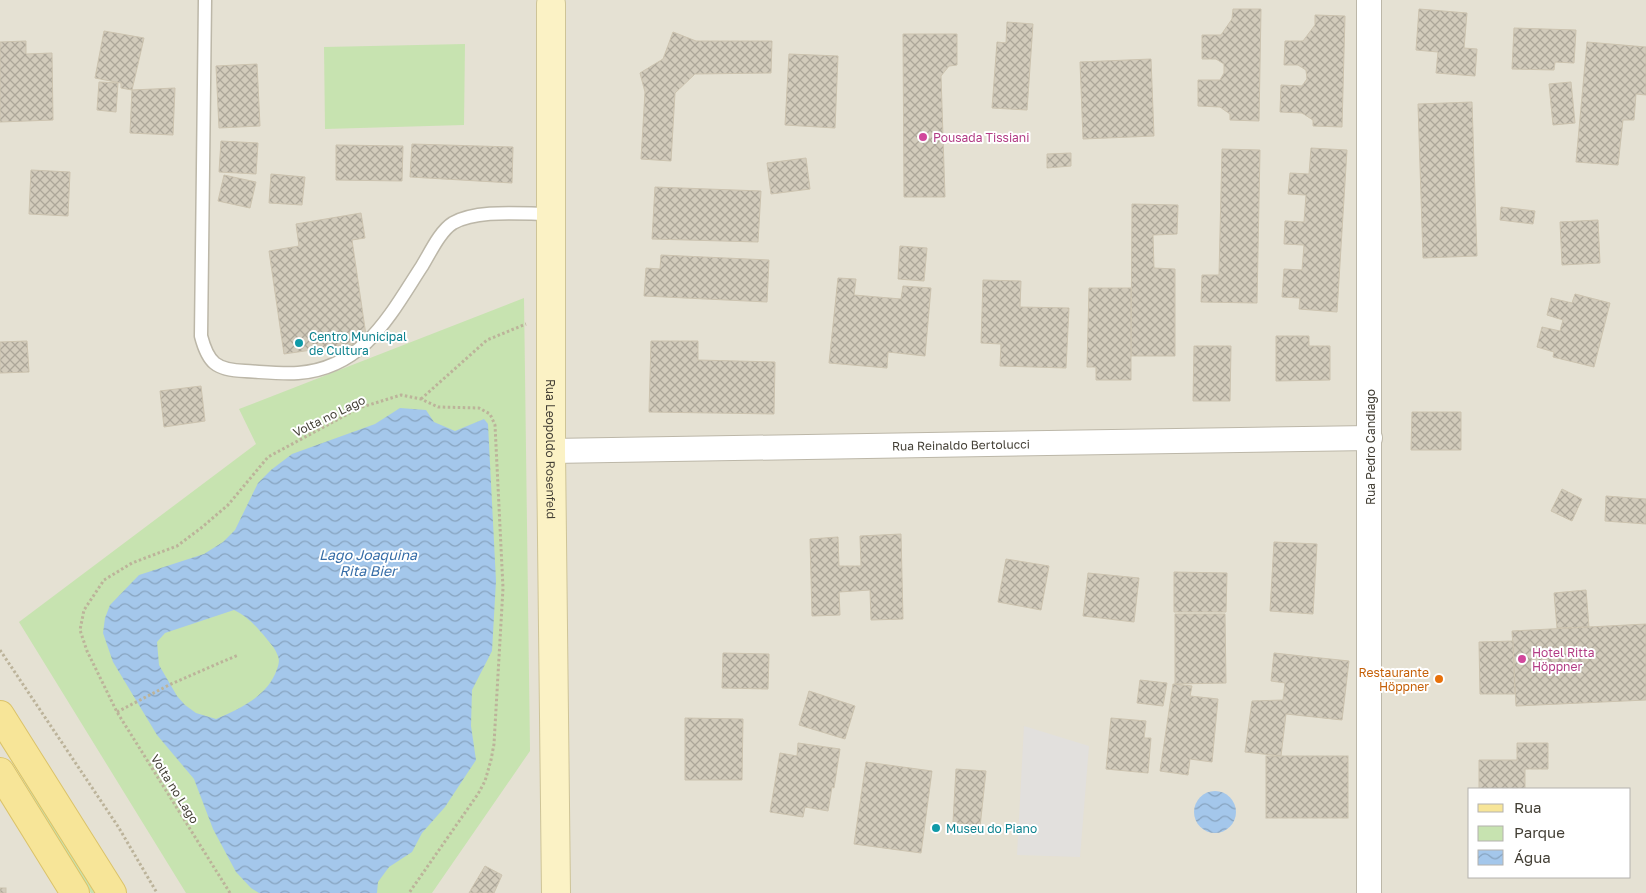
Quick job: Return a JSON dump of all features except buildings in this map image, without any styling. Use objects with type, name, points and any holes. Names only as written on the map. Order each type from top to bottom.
[{"type":"main road","points":[[0,715],[112,893]]},
{"type":"main road","points":[[0,772],[75,893]]},
{"type":"street","name":"Rua Pedro Candiago","points":[[1369,0],[1369,893]]},
{"type":"street","name":"Rua Leopoldo Rosenfeld","points":[[549,1],[551,451],[556,893]]},
{"type":"street","name":"Rua Reinaldo Bertolucci","points":[[551,451],[1370,438]]},
{"type":"lane","points":[[205,0],[200,336],[206,355],[218,366],[234,371],[299,373],[330,366],[360,351],[381,328],[451,224],[470,215],[550,214]]},
{"type":"path","points":[[421,399],[487,340],[519,326],[551,318]]},
{"type":"path","name":"Volta no Lago","points":[[230,893],[116,712],[87,651],[80,630],[84,610],[104,580],[132,563],[177,546],[201,528],[228,505],[268,457],[358,408],[401,395],[421,399],[438,407],[479,408],[490,414],[495,426],[502,588],[494,744],[485,781],[409,893]]},
{"type":"path","points":[[0,650],[119,828],[157,893]]},
{"type":"path","points":[[116,712],[171,684],[238,655]]},
{"type":"shaded area","points":[[0,0],[1646,0],[1646,893],[0,893]]},
{"type":"shaded area","points":[[1024,726],[1089,746],[1080,857],[1017,855]]},
{"type":"green space","points":[[465,44],[464,125],[325,129],[324,47]]},
{"type":"green space","points":[[524,298],[530,751],[432,893],[186,893],[19,622],[256,444],[239,409]]},
{"type":"green space","points":[[0,733],[96,893],[91,893],[0,742]]},
{"type":"water","name":"Lago Joaquina Rita Bier","points":[[400,408],[426,410],[434,422],[455,431],[484,419],[488,424],[496,581],[492,651],[472,690],[471,726],[476,760],[445,807],[422,833],[412,852],[389,867],[378,882],[377,893],[259,893],[251,888],[236,872],[213,829],[194,779],[157,735],[113,662],[103,633],[105,618],[110,605],[139,575],[204,554],[223,542],[235,530],[258,483],[292,454],[375,424]],"holes":[[[234,610],[248,619],[274,648],[279,660],[277,669],[267,687],[260,694],[235,710],[216,719],[196,713],[177,696],[159,665],[157,642],[165,633]]]},
{"type":"water","points":[[1211,791],[1219,791],[1230,797],[1236,812],[1230,827],[1219,833],[1211,833],[1200,827],[1194,816],[1194,808],[1200,797]]},
{"type":"place","name":"Pousada Tissiani","points":[[923,137]]},
{"type":"place","name":"Centro Municipal de Cultura","points":[[299,343]]},
{"type":"place","name":"Hotel Ritta Höppner","points":[[1522,659]]},
{"type":"place","name":"Restaurante Höppner","points":[[1439,679]]},
{"type":"place","name":"Museu do Piano","points":[[936,828]]}]
